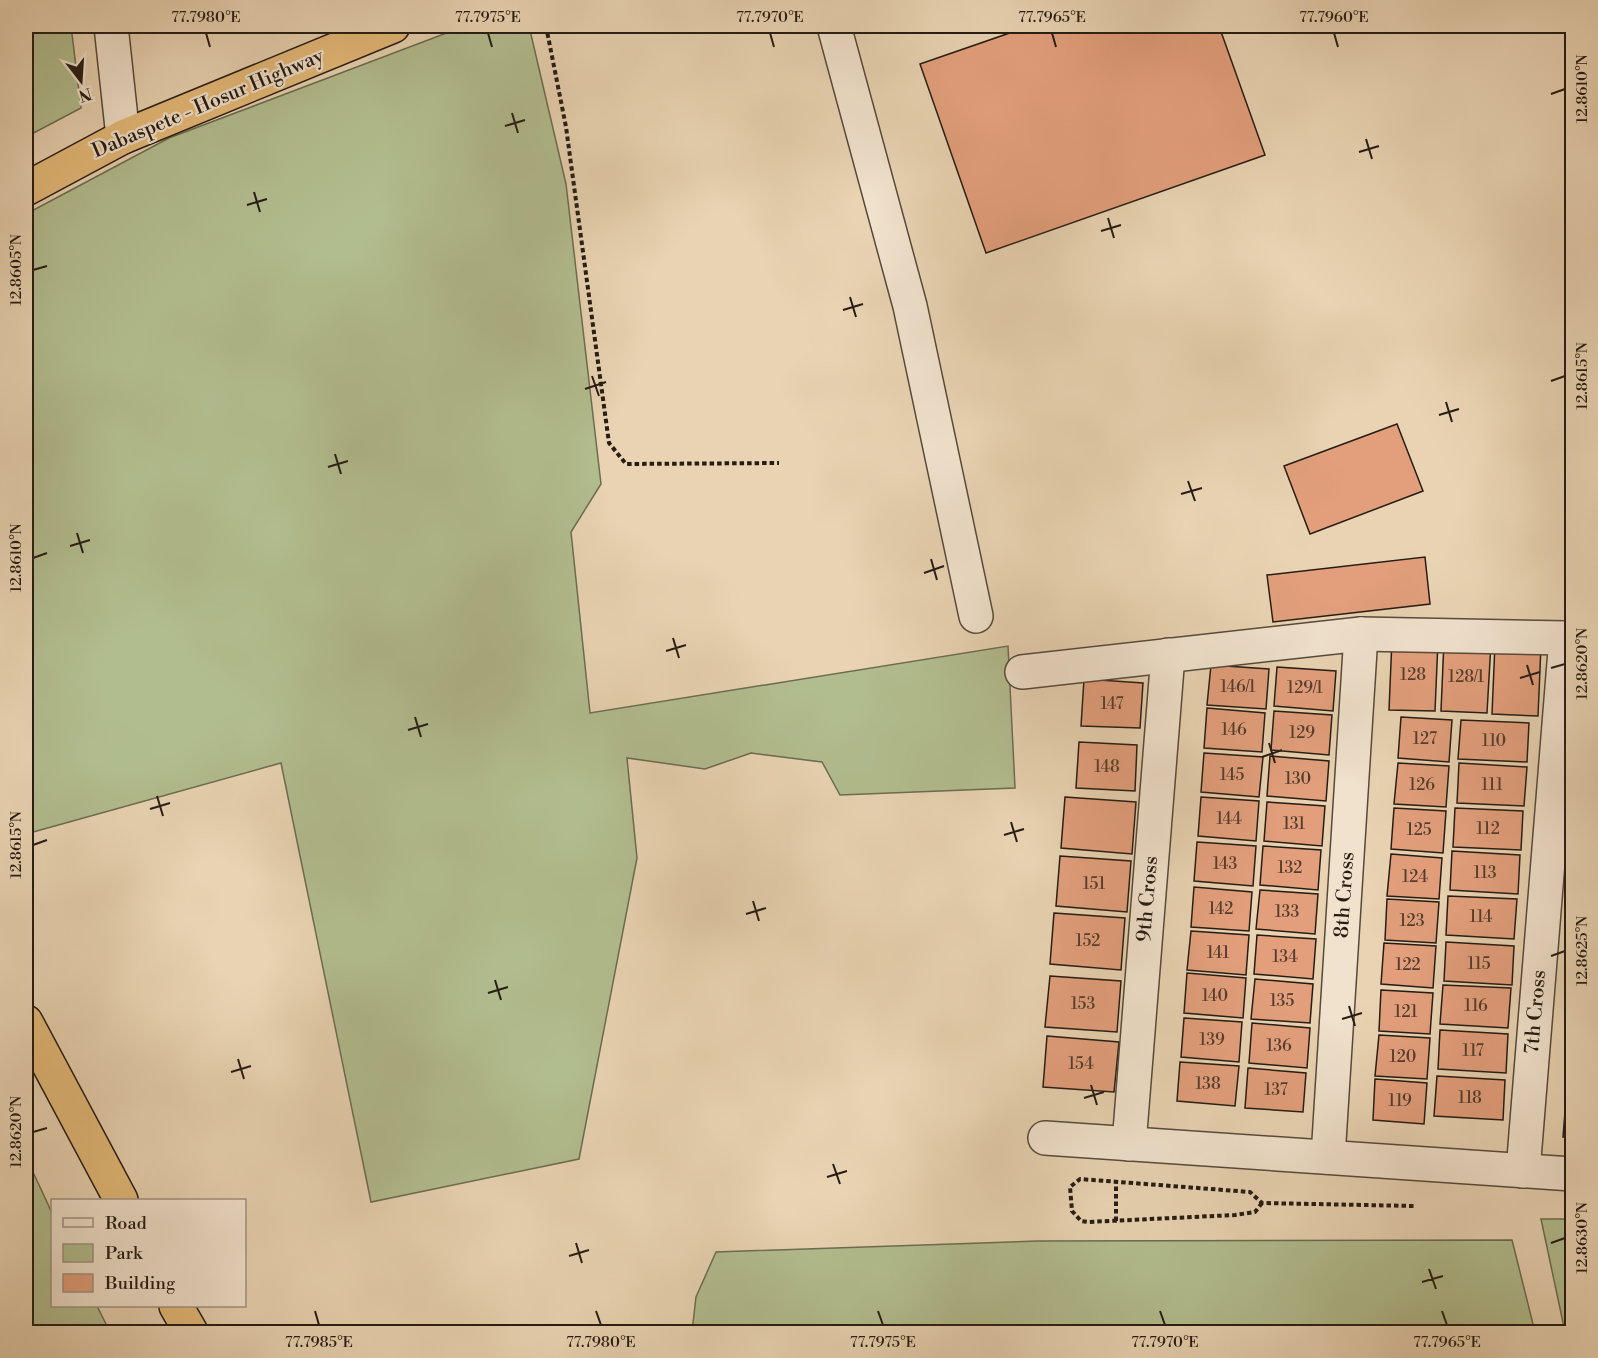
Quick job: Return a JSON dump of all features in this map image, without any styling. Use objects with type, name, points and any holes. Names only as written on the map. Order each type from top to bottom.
[{"type":"highway","name":"Dabaspete - Hosur Highway","points":[[26,189],[123,137],[393,26]]},
{"type":"highway","points":[[26,1022],[119,1199]]},
{"type":"highway","points":[[177,1307],[191,1332]]},
{"type":"street","points":[[111,26],[123,137]]},
{"type":"street","points":[[834,26],[910,306],[976,616]]},
{"type":"street","points":[[1022,672],[1362,634],[1569,638]]},
{"type":"street","name":"8th Cross","points":[[1328,1157],[1362,634]]},
{"type":"street","name":"7th Cross","points":[[1523,1171],[1569,638]]},
{"type":"street","name":"9th Cross","points":[[1129,1144],[1168,655]]},
{"type":"street","points":[[1045,1138],[1572,1174]]},
{"type":"path","points":[[546,26],[566,127],[609,443],[626,464],[779,463]]},
{"type":"path","points":[[1262,1203],[1255,1212],[1235,1215],[1081,1221],[1072,1211],[1070,1188],[1080,1179],[1250,1192],[1262,1203],[1415,1206]]},
{"type":"path","points":[[1116,1181],[1116,1221]]},
{"type":"green space","points":[[26,26],[71,26],[81,108],[26,137]]},
{"type":"green space","points":[[465,26],[529,26],[566,184],[601,484],[571,532],[590,713],[1008,646],[1015,788],[840,795],[822,762],[751,753],[705,769],[627,758],[637,858],[579,1159],[371,1202],[281,763],[26,834],[26,214],[169,138]]},
{"type":"green space","points":[[26,1157],[51,1211],[51,1307],[98,1307],[110,1332],[26,1332]]},
{"type":"green space","points":[[1541,1219],[1572,1219],[1572,1332],[1565,1332]]},
{"type":"green space","points":[[1512,1240],[1535,1332],[692,1332],[696,1297],[716,1252],[1037,1241]]},
{"type":"building","points":[[1030,26],[1219,26],[1265,155],[986,253],[920,64]]},
{"type":"building","points":[[1397,424],[1423,491],[1310,534],[1284,466]]},
{"type":"building","points":[[1425,557],[1430,604],[1273,622],[1267,575]]},
{"type":"building","points":[[1392,639],[1438,641],[1435,711],[1389,710]]},
{"type":"building","points":[[1444,641],[1491,643],[1487,713],[1441,711]]},
{"type":"building","points":[[1495,644],[1541,646],[1538,716],[1492,714]]},
{"type":"building","points":[[1211,665],[1269,669],[1266,709],[1207,705]]},
{"type":"building","points":[[1277,667],[1336,671],[1333,711],[1274,706]]},
{"type":"building","points":[[1084,679],[1143,683],[1140,728],[1081,726]]},
{"type":"building","points":[[1207,708],[1265,713],[1262,752],[1204,748]]},
{"type":"building","points":[[1274,711],[1332,715],[1329,755],[1271,750]]},
{"type":"building","points":[[1401,717],[1452,720],[1449,762],[1398,758]]},
{"type":"building","points":[[1461,720],[1529,723],[1527,762],[1458,759]]},
{"type":"building","points":[[1079,742],[1137,745],[1135,791],[1076,788]]},
{"type":"building","points":[[1204,753],[1263,757],[1259,797],[1201,792]]},
{"type":"building","points":[[1270,756],[1329,761],[1326,801],[1267,796]]},
{"type":"building","points":[[1398,763],[1449,766],[1446,807],[1394,804]]},
{"type":"building","points":[[1459,763],[1527,767],[1524,806],[1457,803]]},
{"type":"building","points":[[1065,797],[1136,802],[1132,854],[1061,848]]},
{"type":"building","points":[[1201,797],[1259,801],[1256,841],[1198,836]]},
{"type":"building","points":[[1267,802],[1325,806],[1322,846],[1264,841]]},
{"type":"building","points":[[1394,808],[1446,811],[1443,853],[1391,849]]},
{"type":"building","points":[[1455,808],[1523,811],[1521,850],[1453,847]]},
{"type":"building","points":[[1197,842],[1256,846],[1253,886],[1194,881]]},
{"type":"building","points":[[1263,846],[1321,850],[1318,890],[1260,885]]},
{"type":"building","points":[[1452,851],[1520,855],[1518,894],[1450,890]]},
{"type":"building","points":[[1391,854],[1442,858],[1439,899],[1387,896]]},
{"type":"building","points":[[1060,856],[1131,861],[1127,912],[1056,906]]},
{"type":"building","points":[[1194,887],[1252,892],[1249,931],[1191,927]]},
{"type":"building","points":[[1260,890],[1318,894],[1315,934],[1256,929]]},
{"type":"building","points":[[1448,896],[1517,899],[1514,939],[1446,935]]},
{"type":"building","points":[[1387,899],[1439,902],[1436,943],[1385,940]]},
{"type":"building","points":[[1054,913],[1125,918],[1121,970],[1050,964]]},
{"type":"building","points":[[1191,931],[1249,935],[1246,975],[1187,970]]},
{"type":"building","points":[[1257,935],[1316,939],[1313,979],[1254,974]]},
{"type":"building","points":[[1446,942],[1514,946],[1512,985],[1444,981]]},
{"type":"building","points":[[1384,943],[1436,946],[1433,988],[1381,984]]},
{"type":"building","points":[[1187,973],[1246,978],[1243,1018],[1184,1013]]},
{"type":"building","points":[[1050,976],[1121,981],[1117,1032],[1045,1027]]},
{"type":"building","points":[[1255,979],[1313,984],[1310,1023],[1251,1019]]},
{"type":"building","points":[[1443,985],[1511,988],[1508,1028],[1440,1024]]},
{"type":"building","points":[[1381,990],[1433,993],[1430,1034],[1379,1031]]},
{"type":"building","points":[[1184,1018],[1242,1022],[1239,1062],[1181,1057]]},
{"type":"building","points":[[1252,1023],[1310,1028],[1307,1068],[1249,1063]]},
{"type":"building","points":[[1440,1030],[1508,1034],[1506,1073],[1438,1069]]},
{"type":"building","points":[[1379,1035],[1430,1038],[1427,1079],[1375,1076]]},
{"type":"building","points":[[1047,1036],[1119,1042],[1114,1092],[1043,1087]]},
{"type":"building","points":[[1567,1052],[1572,1052],[1572,1091],[1565,1090]]},
{"type":"building","points":[[1180,1062],[1239,1066],[1235,1106],[1177,1101]]},
{"type":"building","points":[[1248,1068],[1306,1073],[1303,1112],[1245,1108]]},
{"type":"building","points":[[1437,1076],[1505,1080],[1503,1120],[1434,1116]]},
{"type":"building","points":[[1375,1079],[1427,1083],[1424,1124],[1373,1120]]},
{"type":"building","points":[[1566,1099],[1572,1099],[1572,1137],[1563,1137]]}]
